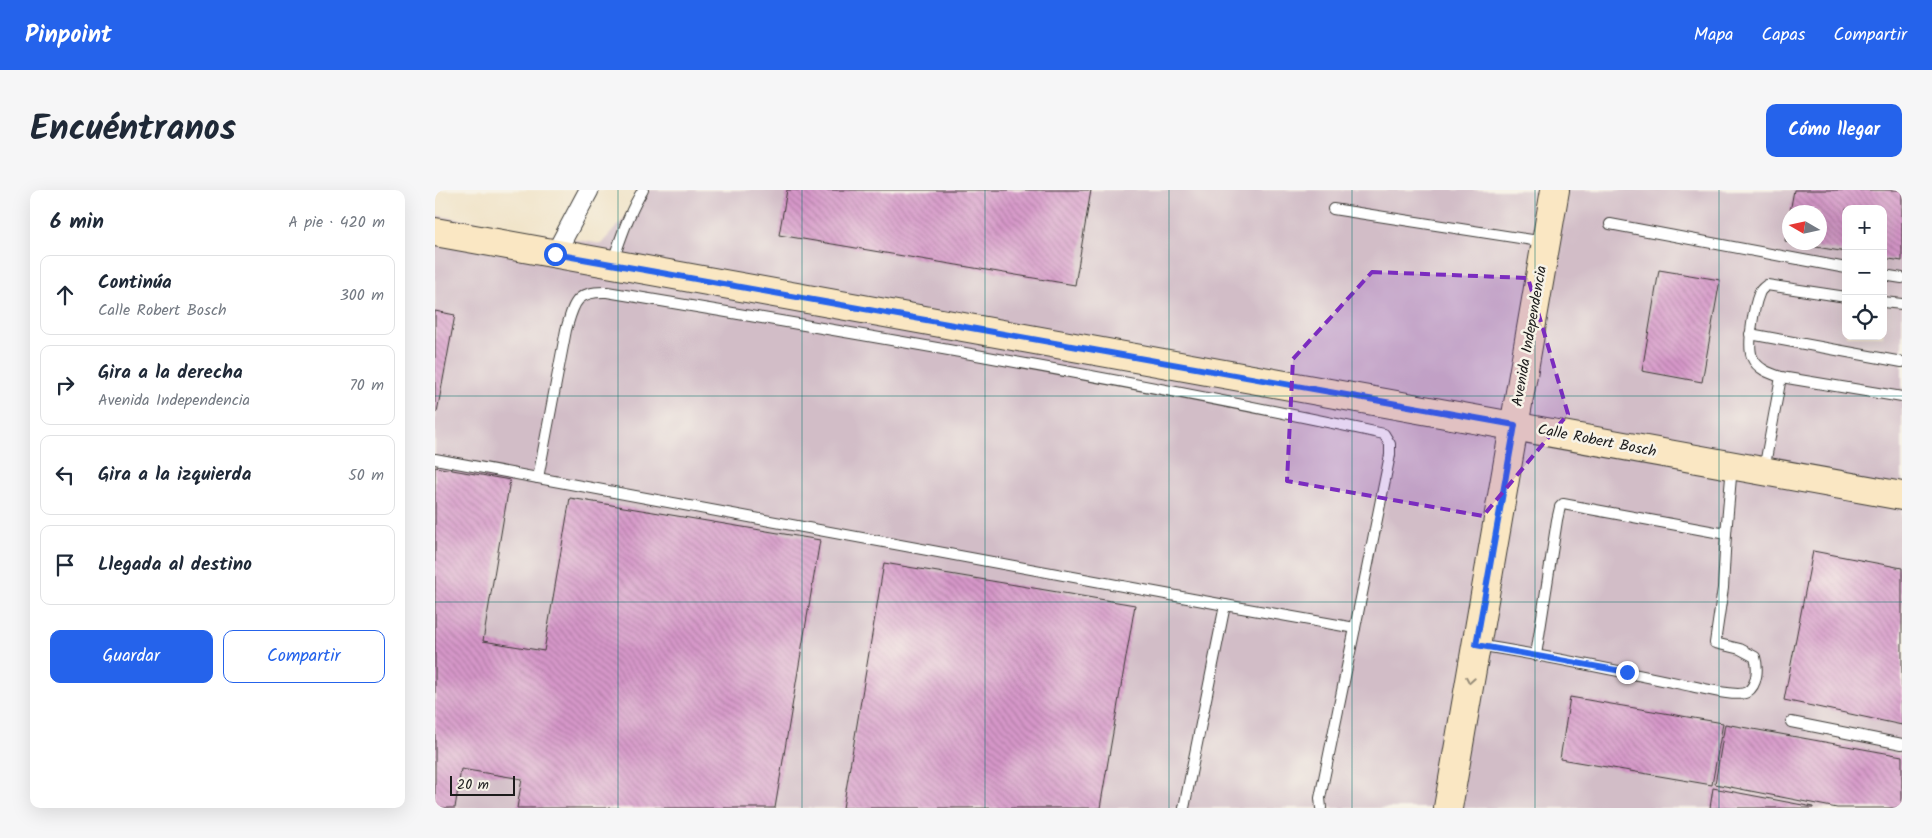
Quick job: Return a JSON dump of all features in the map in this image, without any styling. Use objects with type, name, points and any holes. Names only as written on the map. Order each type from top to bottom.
[{"type":"main road","name":"Avenida Independencia","points":[[1448,808],[1555,190]]},
{"type":"main road","name":"Calle Robert Bosch","points":[[435,232],[1902,496]]},
{"type":"street","points":[[555,254],[589,190]]},
{"type":"lane","points":[[612,264],[622,235],[643,190]]},
{"type":"lane","points":[[1333,208],[1546,242]]},
{"type":"lane","points":[[1610,224],[1842,267]]},
{"type":"lane","points":[[1887,276],[1902,278]]},
{"type":"lane","points":[[1842,296],[1767,286],[1759,294],[1750,334],[1752,358],[1758,366],[1769,373],[1781,377],[1902,396]]},
{"type":"lane","points":[[538,478],[566,330],[573,308],[578,298],[584,294],[607,292],[941,348],[1384,434],[1390,444],[1390,455],[1320,798],[1321,808]]},
{"type":"lane","points":[[1887,302],[1902,304]]},
{"type":"lane","points":[[1750,334],[1902,362]]},
{"type":"lane","points":[[1764,471],[1781,377]]},
{"type":"lane","points":[[435,459],[1355,628]]},
{"type":"lane","points":[[1476,645],[1703,688],[1740,694],[1747,692],[1755,682],[1757,663],[1755,657],[1741,649],[1715,643],[1723,588],[1732,466]]},
{"type":"lane","points":[[1536,655],[1557,520],[1560,507],[1563,504],[1726,534]]},
{"type":"lane","points":[[1184,808],[1225,605]]},
{"type":"lane","points":[[1791,722],[1902,744]]},
{"type":"highlighted area","points":[[1372,272],[1528,278],[1568,414],[1483,516],[1287,481],[1293,359]]},
{"type":"shaded area","points":[[650,190],[1902,190],[1902,808],[435,808],[435,215],[601,244]]},
{"type":"building","points":[[787,190],[1091,190],[1075,285],[779,235]]},
{"type":"building","points":[[1794,190],[1902,190],[1902,261],[1887,259],[1887,205],[1842,205],[1842,251],[1827,249],[1827,205],[1791,205]]},
{"type":"building","points":[[1659,270],[1720,280],[1702,382],[1642,371]]},
{"type":"building","points":[[435,311],[455,315],[437,412],[435,412]]},
{"type":"building","points":[[435,467],[510,480],[483,641],[544,651],[570,498],[820,540],[775,808],[517,808],[522,779],[461,769],[455,808],[435,808]]},
{"type":"building","points":[[1813,551],[1902,568],[1902,725],[1784,700]]},
{"type":"building","points":[[884,563],[1135,605],[1100,808],[843,808]]},
{"type":"building","points":[[1570,697],[1723,723],[1712,785],[1560,759]]},
{"type":"building","points":[[1725,724],[1902,756],[1902,808],[1837,808],[1715,784]]},
{"type":"building","points":[[1713,788],[1813,807],[1813,808],[1710,808]]},
{"type":"route","points":[[555,254],[1515,425],[1476,645],[1627,672]]}]
